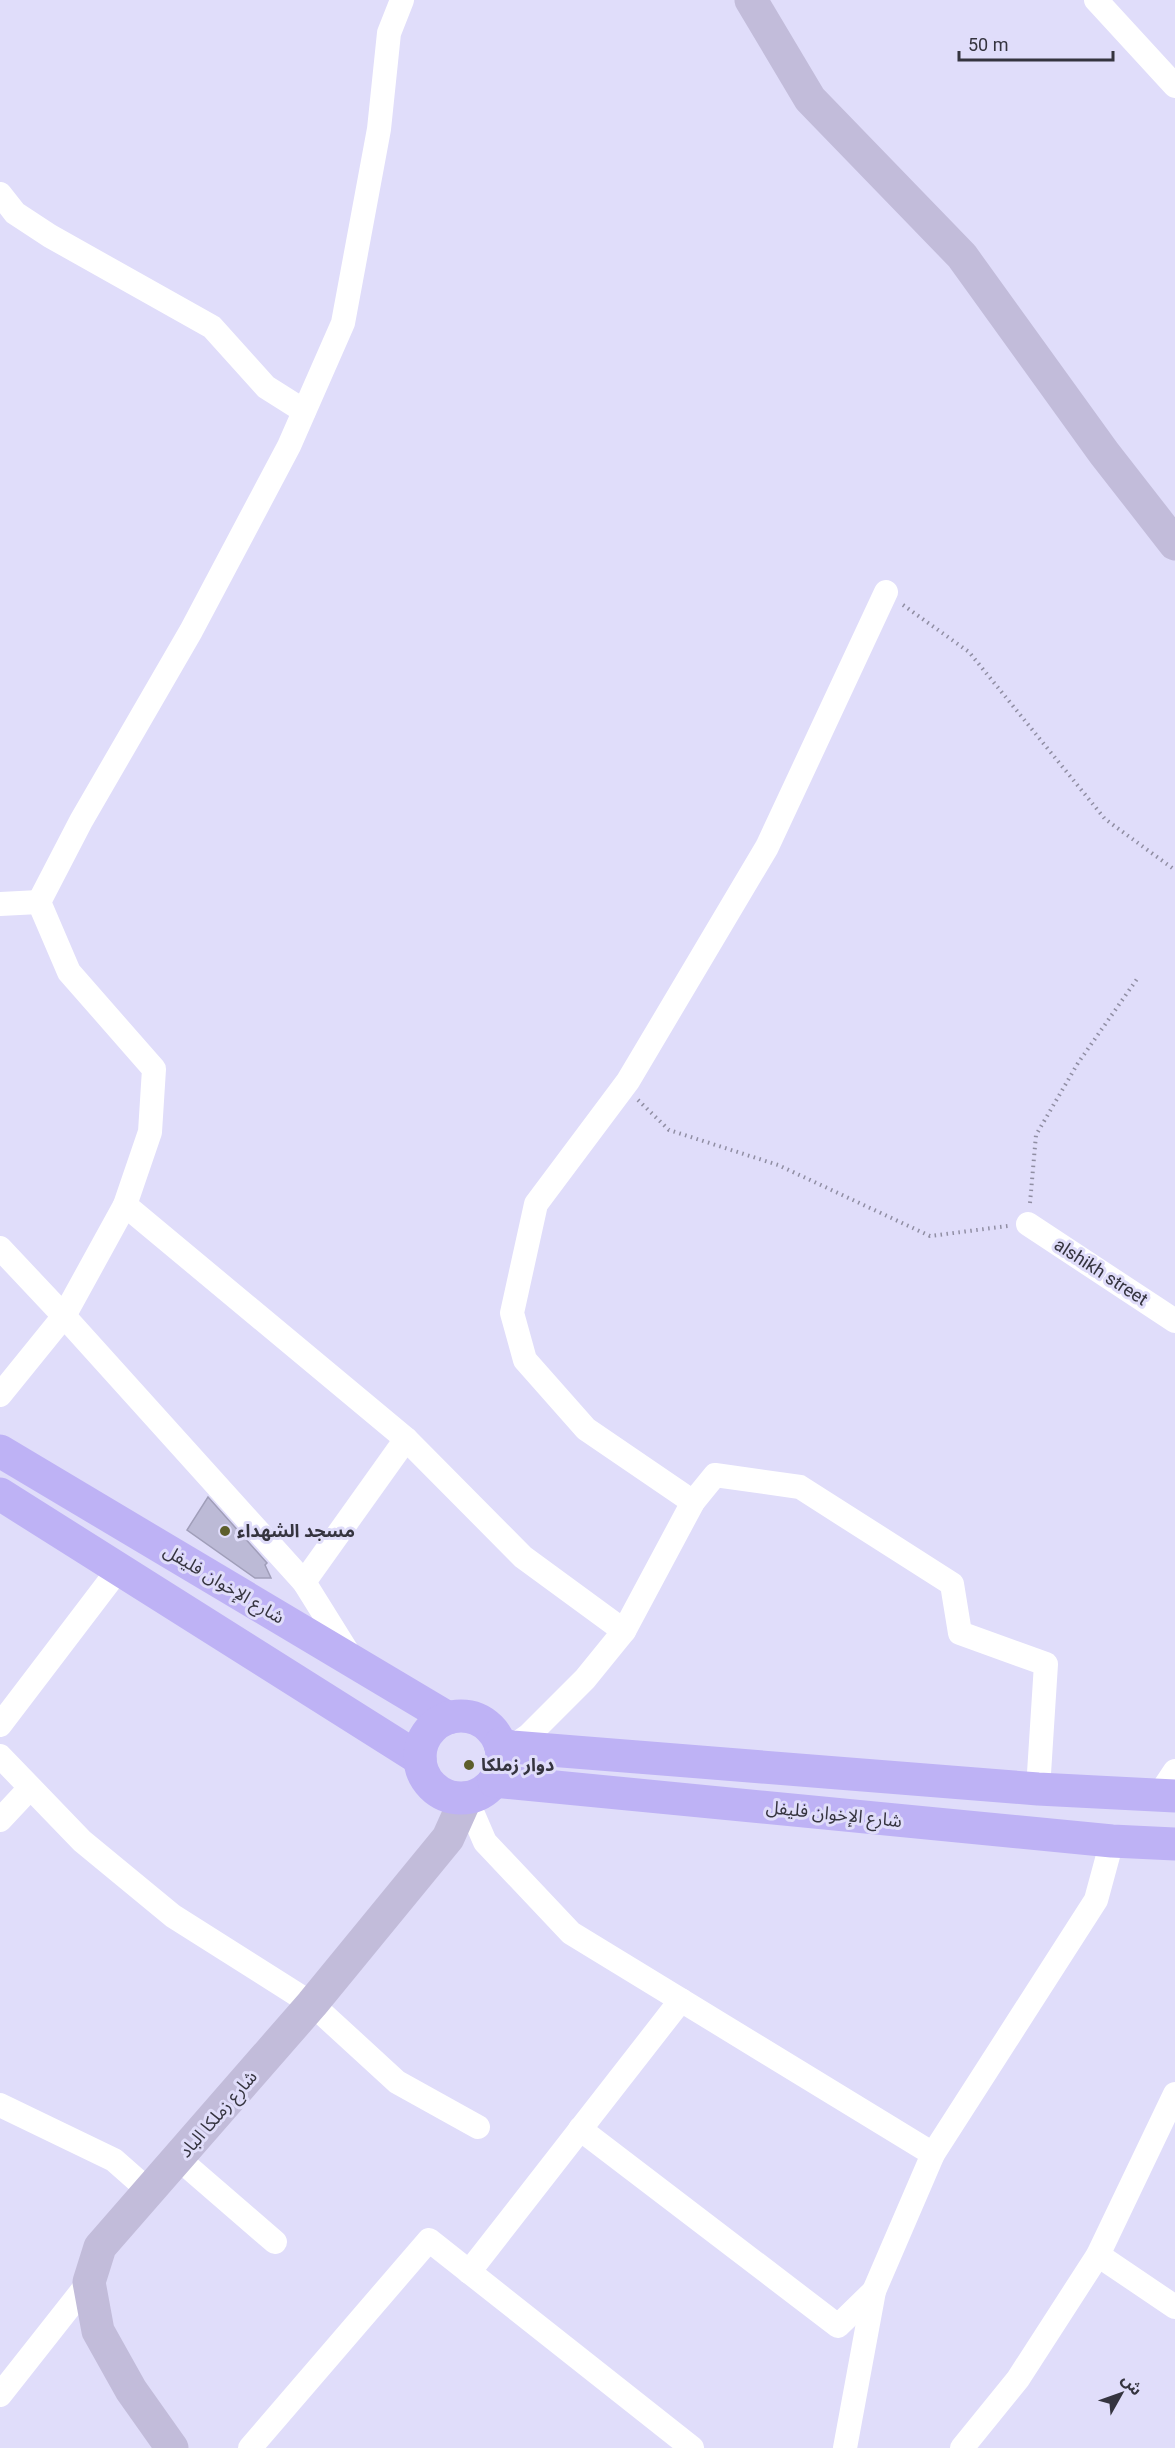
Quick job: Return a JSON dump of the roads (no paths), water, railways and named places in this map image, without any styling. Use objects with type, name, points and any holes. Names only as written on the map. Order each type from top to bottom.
[{"type":"main road","name":"شارع الإخوان فليفل","points":[[0,1451],[448,1718]]},
{"type":"main road","points":[[0,1494],[420,1759]]},
{"type":"main road","points":[[506,1746],[500,1770],[494,1781],[477,1795],[455,1798],[434,1789],[422,1770],[421,1746],[427,1734],[436,1724],[448,1718],[460,1716],[473,1718],[485,1724],[506,1746],[1038,1789],[1170,1787]]},
{"type":"main road","name":"شارع الإخوان فليفل","points":[[494,1781],[1112,1840],[1175,1844]]},
{"type":"street","points":[[39,902],[81,821],[191,631],[289,446],[343,322],[379,129],[390,33],[402,0]]},
{"type":"street","points":[[751,0],[810,99],[962,256],[1104,453],[1175,544]]},
{"type":"street","points":[[1096,0],[1175,86]]},
{"type":"street","points":[[0,194],[15,213],[50,236],[212,327],[266,387],[304,411]]},
{"type":"street","points":[[693,1502],[586,1429],[525,1360],[512,1313],[536,1204],[624,1087],[767,847],[886,592]]},
{"type":"street","points":[[0,904],[39,902]]},
{"type":"street","points":[[0,1395],[64,1316],[125,1205],[150,1132],[154,1069],[69,972],[39,902]]},
{"type":"street","points":[[125,1205],[406,1439],[523,1557],[624,1631]]},
{"type":"street","name":"alshikh street","points":[[1028,1224],[1172,1311]]},
{"type":"street","points":[[0,1248],[304,1582],[352,1660]]},
{"type":"street","points":[[304,1582],[406,1439]]},
{"type":"street","points":[[506,1746],[529,1735],[585,1679],[624,1631],[693,1502],[715,1475],[800,1487],[952,1584],[960,1633],[1046,1664],[1038,1789]]},
{"type":"street","points":[[0,1725],[118,1570]]},
{"type":"street","points":[[0,1756],[82,1841],[173,1916],[312,2004],[397,2082],[478,2127]]},
{"type":"street","points":[[0,1820],[30,1788]]},
{"type":"street","points":[[466,1798],[485,1842],[571,1933],[933,2154]]},
{"type":"street","name":"شارع زملكا الباد","points":[[172,2448],[131,2391],[98,2331],[89,2282],[100,2247],[312,2004],[448,1838],[466,1798]]},
{"type":"street","points":[[845,2448],[874,2291],[933,2154],[1096,1900],[1112,1840]]},
{"type":"street","points":[[469,2272],[681,2000]]},
{"type":"street","points":[[962,2448],[1018,2379],[1098,2255],[1175,2094]]},
{"type":"street","points":[[0,2105],[114,2160],[148,2190]]},
{"type":"street","points":[[580,2130],[838,2325],[874,2291]]},
{"type":"street","points":[[179,2159],[275,2242]]},
{"type":"street","points":[[250,2448],[429,2240],[692,2448]]},
{"type":"street","points":[[1098,2255],[1175,2307]]},
{"type":"street","points":[[0,2395],[89,2282]]},
{"type":"place","name":"مسجد الشهداء","points":[[225,1531]]},
{"type":"place","name":"دوار زملكا","points":[[469,1765]]}]
